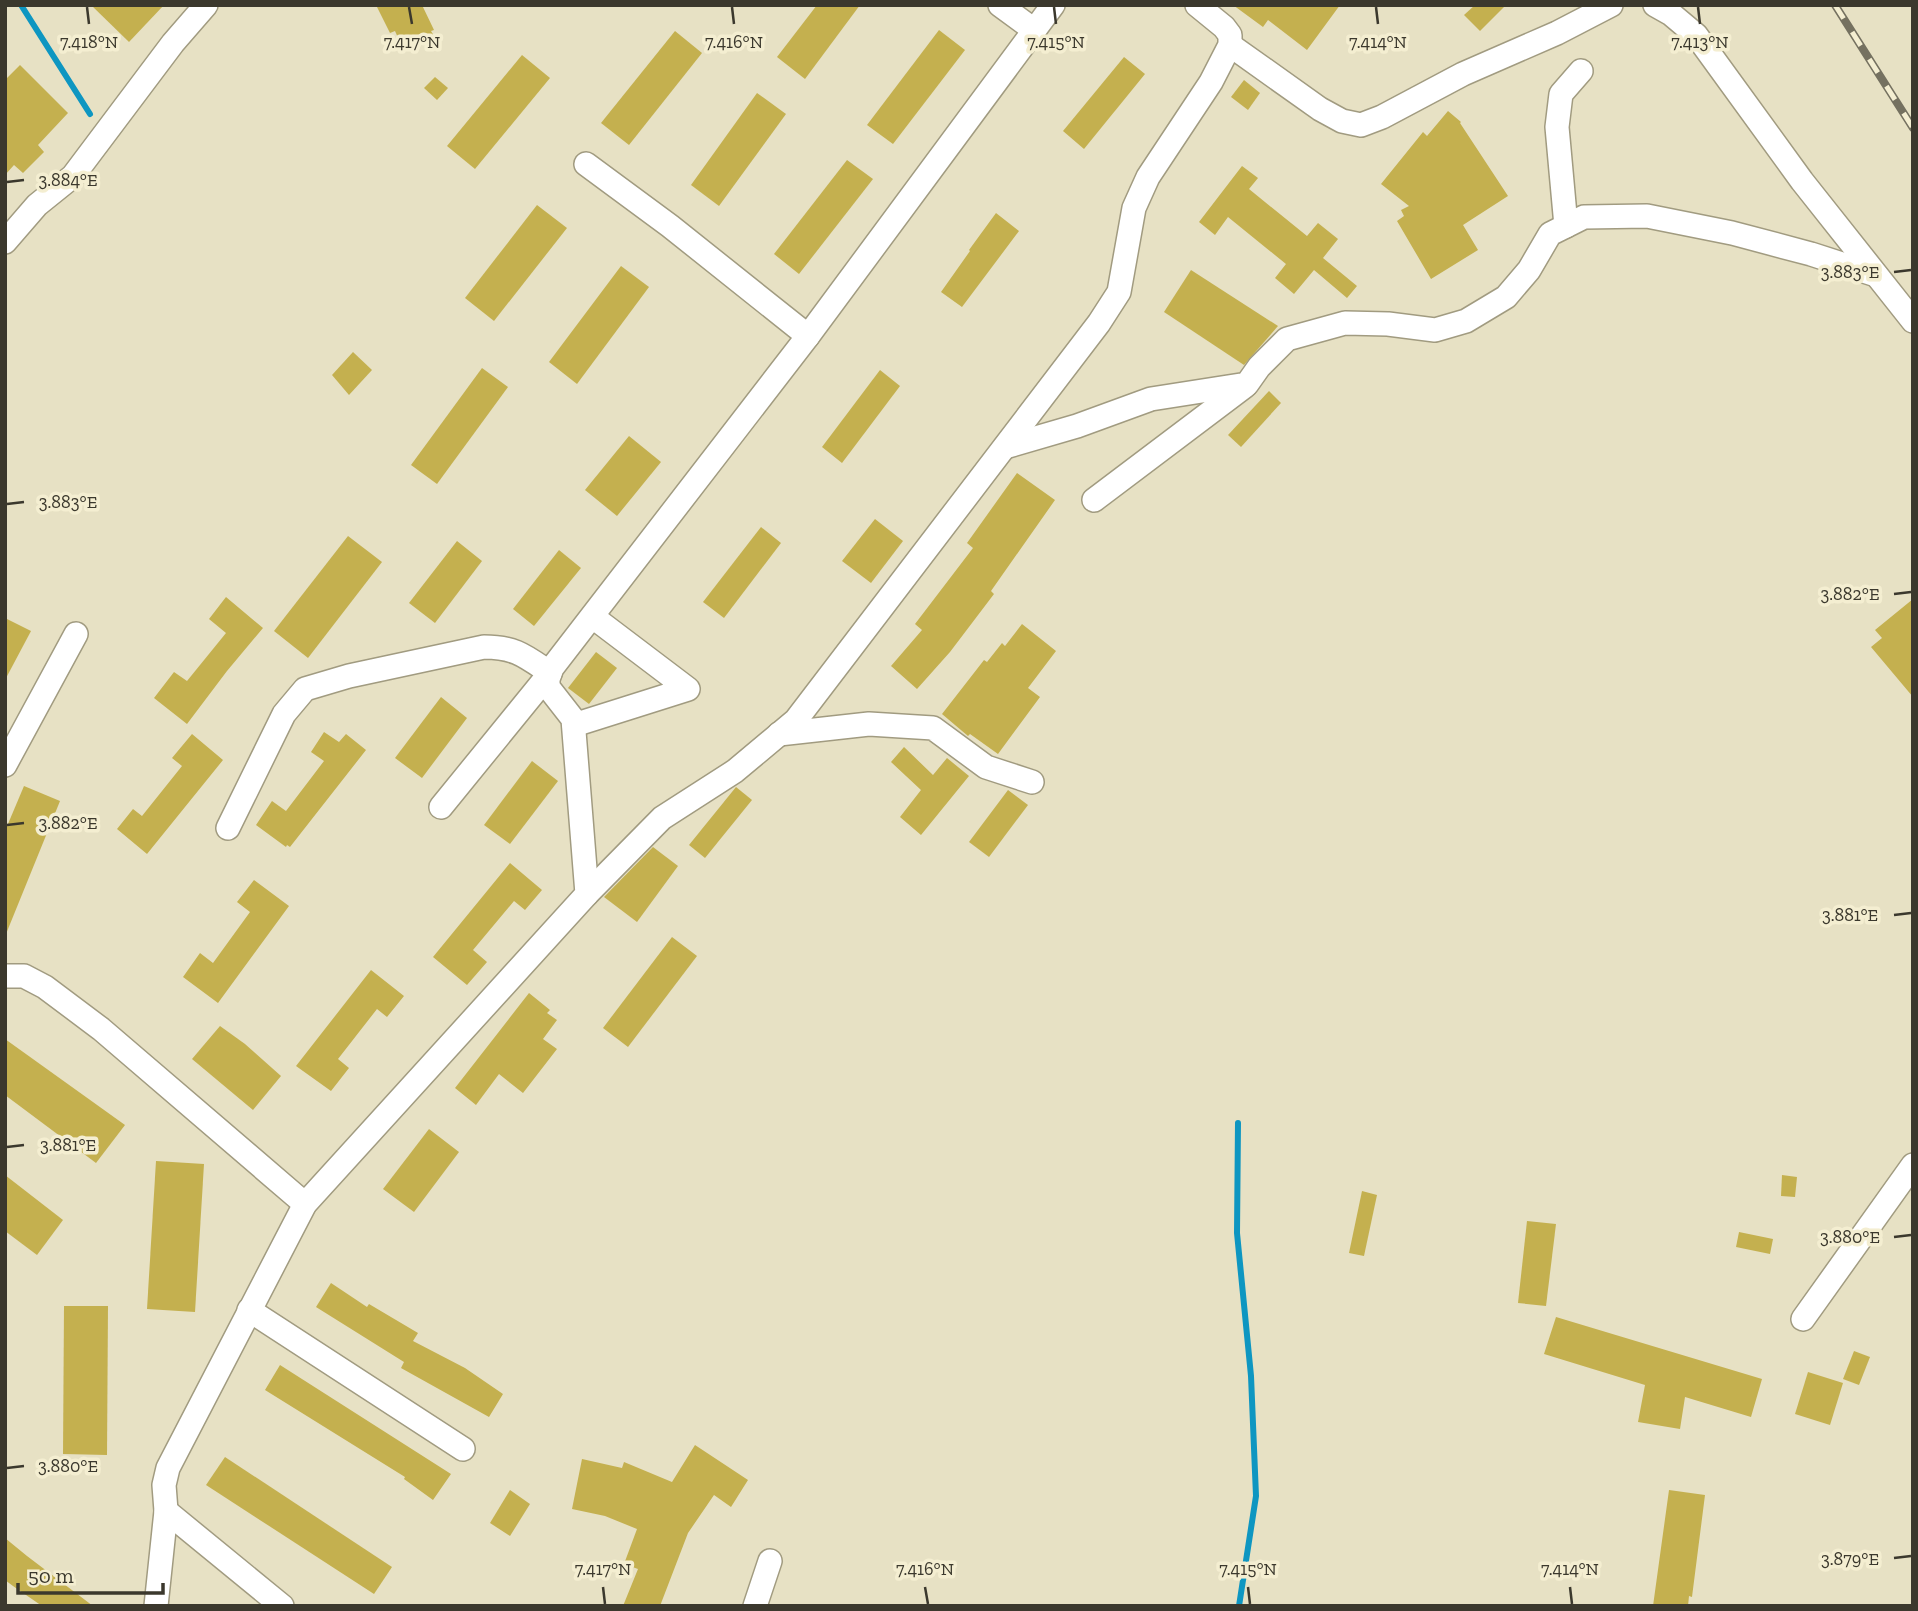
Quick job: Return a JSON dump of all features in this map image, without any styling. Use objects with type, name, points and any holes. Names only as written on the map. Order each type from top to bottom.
[{"type":"street","points":[[5,242],[37,205],[74,176],[173,43],[206,5]]},
{"type":"street","points":[[1000,5],[1034,30]]},
{"type":"street","points":[[441,807],[550,673],[808,336],[1053,5]]},
{"type":"street","points":[[156,1606],[166,1511],[164,1485],[168,1468],[305,1203],[587,894],[662,818],[735,771],[796,720],[1099,323],[1119,292],[1134,208],[1148,177],[1211,82],[1230,45],[1230,35],[1224,27],[1197,5]]},
{"type":"street","points":[[1230,45],[1320,109],[1342,121],[1361,125],[1382,117],[1463,74],[1558,33],[1611,5]]},
{"type":"street","points":[[1655,5],[1671,13],[1696,35],[1801,181],[1913,321]]},
{"type":"street","points":[[1691,5],[1696,35]]},
{"type":"street","points":[[1566,226],[1557,127],[1562,94],[1581,71]]},
{"type":"street","points":[[586,164],[670,226],[808,336]]},
{"type":"street","points":[[1094,500],[1247,384],[1259,367],[1287,340],[1345,323],[1388,324],[1436,330],[1466,321],[1506,297],[1529,270],[1550,234],[1584,217],[1647,216],[1745,236],[1876,275]]},
{"type":"street","points":[[1005,447],[1077,426],[1151,399],[1247,384]]},
{"type":"street","points":[[574,725],[688,689],[593,617]]},
{"type":"street","points":[[5,765],[76,634]]},
{"type":"street","points":[[228,828],[284,715],[305,689],[349,676],[484,648],[503,647],[519,652],[550,673]]},
{"type":"street","points":[[550,673],[548,687],[573,719],[587,894]]},
{"type":"street","points":[[779,734],[869,724],[933,728],[986,767],[1032,782]]},
{"type":"street","points":[[5,976],[24,976],[45,987],[101,1029],[305,1203]]},
{"type":"street","points":[[1803,1319],[1913,1164]]},
{"type":"street","points":[[249,1310],[463,1448]]},
{"type":"street","points":[[166,1511],[282,1606]]},
{"type":"street","points":[[755,1606],[770,1561]]},
{"type":"building","points":[[91,5],[164,5],[129,42]]},
{"type":"building","points":[[376,5],[422,5],[434,30],[431,31],[434,36],[404,51],[395,31],[390,33]]},
{"type":"building","points":[[817,5],[860,5],[805,79],[777,57]]},
{"type":"building","points":[[1233,5],[1340,5],[1307,50],[1268,20],[1263,27]]},
{"type":"building","points":[[1475,5],[1506,5],[1480,31],[1464,15]]},
{"type":"building","points":[[939,30],[965,50],[893,144],[867,125]]},
{"type":"building","points":[[675,31],[702,53],[629,145],[601,123]]},
{"type":"building","points":[[522,55],[550,78],[475,169],[447,146]]},
{"type":"building","points":[[1124,57],[1145,74],[1084,149],[1063,131]]},
{"type":"building","points":[[20,65],[68,113],[38,145],[44,152],[23,173],[14,165],[5,175],[5,80]]},
{"type":"building","points":[[435,77],[448,88],[437,100],[424,88]]},
{"type":"building","points":[[1244,80],[1260,93],[1248,110],[1231,97]]},
{"type":"building","points":[[757,93],[786,114],[719,206],[691,185]]},
{"type":"building","points":[[1448,111],[1461,122],[1508,196],[1463,225],[1478,250],[1431,279],[1397,221],[1404,216],[1401,210],[1409,206],[1381,184],[1423,132],[1427,136]]},
{"type":"building","points":[[847,160],[873,179],[799,274],[774,254]]},
{"type":"building","points":[[1242,166],[1258,178],[1249,189],[1307,236],[1318,223],[1338,239],[1323,258],[1357,286],[1347,298],[1314,270],[1294,294],[1275,278],[1286,264],[1228,217],[1215,235],[1199,222]]},
{"type":"building","points":[[537,205],[567,228],[494,321],[465,298]]},
{"type":"building","points":[[996,213],[1019,231],[962,307],[941,292]]},
{"type":"building","points":[[621,266],[649,287],[577,384],[549,362]]},
{"type":"building","points":[[1191,270],[1278,326],[1244,365],[1164,312]]},
{"type":"building","points":[[353,352],[372,370],[349,395],[332,375]]},
{"type":"building","points":[[482,368],[508,387],[437,484],[411,465]]},
{"type":"building","points":[[880,370],[900,386],[842,463],[822,447]]},
{"type":"building","points":[[1269,391],[1281,403],[1241,447],[1228,435]]},
{"type":"building","points":[[629,436],[661,462],[617,516],[585,490]]},
{"type":"building","points":[[1017,473],[1055,500],[991,591],[994,594],[950,652],[917,689],[891,666],[922,630],[915,624],[973,548],[967,543]]},
{"type":"building","points":[[875,519],[903,541],[871,583],[842,561]]},
{"type":"building","points":[[761,527],[781,543],[724,618],[703,602]]},
{"type":"building","points":[[348,536],[382,562],[308,658],[274,631]]},
{"type":"building","points":[[457,541],[482,561],[435,623],[409,603]]},
{"type":"building","points":[[559,550],[581,568],[534,626],[513,609]]},
{"type":"building","points":[[226,597],[263,628],[187,724],[154,698],[174,672],[187,681],[226,633],[209,619]]},
{"type":"building","points":[[1913,599],[1913,697],[1871,647],[1882,638],[1875,630]]},
{"type":"building","points":[[5,618],[31,631],[5,680]]},
{"type":"building","points":[[1022,624],[1056,651],[1028,688],[1040,697],[998,754],[970,734],[968,736],[942,714],[984,660],[987,662],[1002,643],[1005,646]]},
{"type":"building","points":[[596,652],[617,668],[589,704],[568,688]]},
{"type":"building","points":[[441,697],[467,718],[422,778],[395,758]]},
{"type":"building","points":[[324,732],[339,742],[346,734],[366,750],[290,847],[286,847],[256,825],[272,801],[286,811],[324,761],[311,752]]},
{"type":"building","points":[[192,734],[223,760],[147,854],[117,829],[133,809],[142,816],[182,766],[172,758]]},
{"type":"building","points":[[904,747],[933,775],[947,758],[969,776],[921,835],[900,817],[921,790],[891,762]]},
{"type":"building","points":[[532,761],[558,781],[510,844],[484,825]]},
{"type":"building","points":[[24,786],[60,801],[6,934],[5,831]]},
{"type":"building","points":[[736,787],[752,800],[705,858],[689,845]]},
{"type":"building","points":[[1008,790],[1028,805],[989,857],[969,842]]},
{"type":"building","points":[[653,847],[678,866],[637,922],[604,897]]},
{"type":"building","points":[[510,863],[542,890],[525,910],[514,901],[473,950],[487,962],[467,985],[433,957]]},
{"type":"building","points":[[254,880],[289,906],[218,1003],[183,977],[200,953],[213,963],[250,912],[237,902]]},
{"type":"building","points":[[672,937],[697,956],[628,1047],[603,1028]]},
{"type":"building","points":[[371,970],[404,996],[387,1017],[377,1009],[338,1059],[349,1068],[331,1091],[296,1066]]},
{"type":"building","points":[[529,993],[550,1010],[547,1013],[557,1020],[543,1039],[557,1049],[523,1093],[499,1074],[476,1105],[455,1088]]},
{"type":"building","points":[[220,1026],[281,1076],[253,1110],[192,1059]]},
{"type":"building","points":[[5,1039],[125,1125],[96,1163],[5,1095]]},
{"type":"building","points":[[429,1129],[459,1152],[414,1212],[383,1189]]},
{"type":"building","points":[[156,1161],[204,1164],[195,1312],[147,1309]]},
{"type":"building","points":[[5,1175],[63,1220],[37,1255],[5,1231]]},
{"type":"building","points":[[1782,1175],[1797,1177],[1795,1197],[1781,1196]]},
{"type":"building","points":[[1362,1191],[1377,1195],[1364,1256],[1349,1253]]},
{"type":"building","points":[[1527,1221],[1556,1224],[1546,1306],[1518,1303]]},
{"type":"building","points":[[1739,1232],[1773,1239],[1770,1254],[1736,1247]]},
{"type":"building","points":[[331,1283],[367,1307],[369,1304],[418,1333],[413,1341],[465,1368],[503,1394],[489,1417],[401,1368],[404,1362],[316,1307]]},
{"type":"building","points":[[64,1306],[108,1306],[107,1455],[63,1454]]},
{"type":"building","points":[[1556,1317],[1762,1379],[1751,1417],[1685,1397],[1680,1429],[1638,1422],[1645,1385],[1544,1354]]},
{"type":"building","points":[[1854,1351],[1870,1357],[1859,1385],[1843,1379]]},
{"type":"building","points":[[280,1365],[451,1474],[433,1500],[404,1479],[405,1477],[265,1390]]},
{"type":"building","points":[[1808,1372],[1843,1383],[1830,1425],[1795,1414]]},
{"type":"building","points":[[695,1445],[748,1480],[731,1507],[714,1495],[688,1533],[660,1606],[623,1606],[638,1569],[624,1564],[637,1529],[605,1516],[572,1509],[582,1459],[622,1468],[624,1462],[672,1482]]},
{"type":"building","points":[[225,1457],[392,1567],[374,1594],[206,1485]]},
{"type":"building","points":[[510,1490],[530,1504],[510,1536],[490,1523]]},
{"type":"building","points":[[1669,1490],[1705,1495],[1692,1597],[1689,1596],[1688,1606],[1653,1606]]},
{"type":"building","points":[[5,1538],[93,1606],[42,1606],[5,1580]]},
{"type":"waterway","points":[[21,5],[90,114]]},
{"type":"waterway","points":[[1238,1123],[1237,1233],[1251,1376],[1256,1496],[1239,1606]]},
{"type":"railway","points":[[1835,5],[1913,128]]}]
